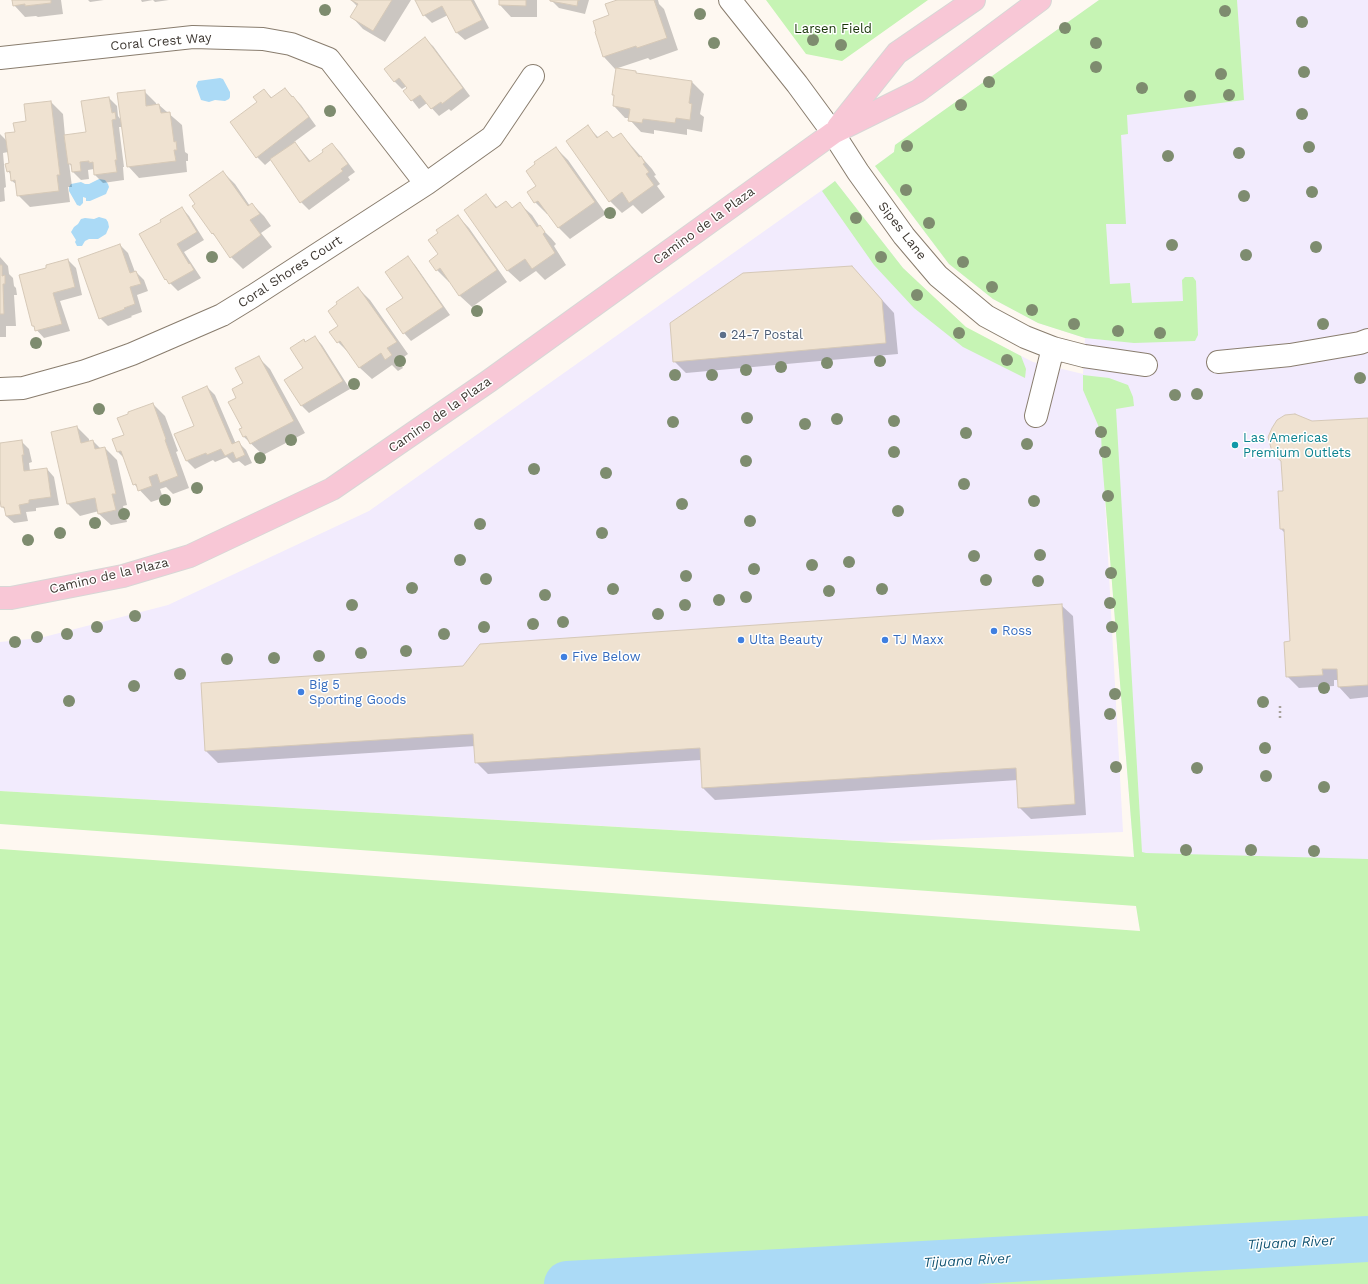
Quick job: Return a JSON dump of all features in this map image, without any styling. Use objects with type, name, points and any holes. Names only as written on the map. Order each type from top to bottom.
[{"type":"main road","name":"Camino de la Plaza","points":[[833,133],[897,53],[974,0]]},
{"type":"main road","name":"Camino de la Plaza","points":[[0,598],[11,598],[122,576],[190,556],[332,489],[489,381],[833,133],[918,91],[1040,0]]},
{"type":"street","name":"Sipes Lane","points":[[730,0],[833,133],[858,172],[904,236],[938,276],[986,316],[1026,337],[1053,348],[1084,356],[1146,365]]},
{"type":"street","name":"Coral Crest Way","points":[[0,58],[193,37],[262,39],[291,44],[329,59],[426,184]]},
{"type":"street","name":"Coral Shores Court","points":[[0,389],[23,388],[86,371],[132,354],[222,315],[426,184],[492,137],[533,76]]},
{"type":"street","points":[[1218,362],[1290,355],[1360,343],[1368,340]]},
{"type":"street","points":[[1036,416],[1053,348]]},
{"type":"path","points":[[1280,706],[1280,718]]},
{"type":"shaded area","points":[[1099,0],[1368,0],[1368,872],[1134,857],[1104,483],[1123,832],[879,842],[0,791],[0,642],[40,638],[168,605],[369,511],[835,181],[903,268],[966,328],[1033,362],[1083,374],[1085,338],[1038,323],[993,299],[949,264],[875,166],[894,152],[895,145]]},
{"type":"green space","name":"Larsen Field","points":[[766,0],[928,0],[842,61],[806,54]]},
{"type":"green space","points":[[1099,0],[1237,0],[1244,100],[1127,115],[1128,134],[1121,135],[1126,224],[1106,224],[1110,284],[1130,283],[1132,303],[1183,301],[1182,280],[1185,277],[1193,277],[1196,281],[1198,335],[1195,341],[1134,343],[1085,338],[1038,323],[993,299],[949,264],[875,166],[894,152],[895,145]]},
{"type":"green space","points":[[835,181],[903,268],[966,327],[1021,356],[1026,369],[1025,378],[963,347],[914,308],[874,265],[822,191]]},
{"type":"green space","points":[[1083,375],[1109,378],[1128,385],[1133,397],[1134,406],[1116,409],[1142,852],[1368,859],[1368,1284],[0,1284],[0,849],[1140,931],[1136,906],[0,824],[0,791],[1134,857],[1101,432],[1083,390]]},
{"type":"water","points":[[220,78],[223,79],[230,92],[229,99],[225,101],[215,100],[209,102],[201,100],[196,86],[198,81]]},
{"type":"water","points":[[99,179],[105,180],[108,184],[109,187],[106,194],[90,201],[86,201],[86,198],[83,197],[83,203],[80,206],[77,205],[69,191],[71,184],[81,182],[89,184]]},
{"type":"water","points":[[99,217],[106,219],[108,222],[109,227],[106,234],[98,239],[89,239],[85,241],[82,246],[77,246],[75,242],[76,240],[71,232],[74,227],[81,219],[94,219]]},
{"type":"building","points":[[12,0],[51,0],[51,3],[13,6]]},
{"type":"building","points":[[351,0],[392,0],[373,31],[350,17],[358,4]]},
{"type":"building","points":[[415,0],[471,0],[482,20],[456,33],[442,6],[423,16]]},
{"type":"building","points":[[499,0],[526,0],[526,6],[499,5]]},
{"type":"building","points":[[550,0],[578,0],[577,6]]},
{"type":"building","points":[[617,0],[654,0],[667,38],[603,57],[593,21],[609,15],[605,4]]},
{"type":"building","points":[[425,37],[463,88],[442,104],[441,102],[431,109],[420,95],[411,101],[403,91],[407,88],[399,78],[394,82],[384,69]]},
{"type":"building","points":[[616,68],[636,71],[636,73],[692,81],[689,103],[692,104],[690,120],[676,118],[675,123],[643,119],[642,123],[628,121],[630,109],[613,106],[614,95],[612,95]]},
{"type":"building","points":[[285,88],[309,117],[256,158],[230,122],[257,102],[253,97],[264,89],[271,98]]},
{"type":"building","points":[[145,90],[146,106],[159,104],[161,113],[170,112],[174,142],[176,141],[177,150],[174,150],[176,161],[127,167],[117,93]]},
{"type":"building","points":[[109,97],[112,113],[115,112],[116,119],[112,120],[117,172],[94,175],[93,162],[89,163],[89,161],[80,162],[81,171],[72,172],[71,164],[68,164],[64,135],[86,132],[81,101]]},
{"type":"building","points":[[51,101],[60,175],[57,175],[59,191],[17,196],[15,180],[11,181],[10,171],[7,172],[5,164],[9,163],[5,133],[15,132],[13,123],[26,121],[24,104]]},
{"type":"building","points":[[588,125],[597,138],[607,131],[613,138],[621,133],[639,157],[641,156],[645,163],[643,164],[649,172],[646,174],[654,185],[629,203],[622,192],[609,202],[566,141]]},
{"type":"building","points":[[295,142],[309,162],[323,152],[322,150],[332,143],[348,164],[341,169],[343,171],[300,203],[270,159]]},
{"type":"building","points":[[556,147],[595,202],[558,228],[538,201],[534,203],[527,192],[536,186],[526,171],[535,164],[534,162]]},
{"type":"building","points":[[223,171],[248,206],[252,203],[260,214],[250,220],[261,235],[230,258],[192,206],[195,204],[189,195]]},
{"type":"building","points":[[486,194],[496,208],[506,201],[512,208],[520,202],[537,227],[540,225],[545,232],[543,234],[555,253],[532,269],[525,259],[507,271],[464,210]]},
{"type":"building","points":[[182,207],[197,232],[177,244],[194,270],[169,284],[166,279],[165,280],[139,234],[161,222],[160,220]]},
{"type":"building","points":[[458,215],[497,270],[459,296],[440,268],[436,271],[429,261],[438,254],[428,240],[438,233],[436,230]]},
{"type":"building","points":[[120,244],[130,273],[136,271],[141,284],[130,287],[135,304],[99,319],[78,259]]},
{"type":"building","points":[[408,256],[443,307],[403,334],[386,309],[403,298],[385,272]]},
{"type":"building","points":[[68,259],[75,287],[53,293],[62,324],[35,331],[34,326],[32,326],[19,275],[46,268],[46,265]]},
{"type":"building","points":[[0,265],[2,265],[2,276],[5,275],[5,284],[3,284],[4,314],[0,314]]},
{"type":"building","points":[[852,266],[882,300],[886,343],[673,362],[670,323],[743,273]]},
{"type":"building","points":[[358,287],[397,342],[387,348],[392,355],[385,360],[381,353],[359,368],[340,341],[337,343],[329,332],[338,326],[328,311],[337,304],[336,302]]},
{"type":"building","points":[[315,336],[343,381],[301,406],[284,380],[303,368],[290,348],[304,339],[305,342]]},
{"type":"building","points":[[259,356],[294,421],[250,444],[246,436],[243,437],[239,429],[242,428],[228,402],[236,398],[232,389],[243,383],[235,368]]},
{"type":"building","points":[[207,386],[232,444],[239,441],[245,455],[236,459],[233,452],[225,456],[221,449],[186,461],[174,434],[194,426],[182,397]]},
{"type":"building","points":[[153,403],[178,476],[160,483],[157,474],[149,477],[152,486],[138,491],[136,484],[133,485],[121,451],[117,452],[112,439],[124,435],[117,418],[128,414],[128,412]]},
{"type":"building","points":[[1295,414],[1312,421],[1368,418],[1368,685],[1338,687],[1337,669],[1322,669],[1323,675],[1286,677],[1284,642],[1290,641],[1284,529],[1280,529],[1278,491],[1283,491],[1281,461],[1276,457],[1271,448],[1268,437],[1277,420],[1285,415]]},
{"type":"building","points":[[77,426],[81,443],[93,440],[95,449],[105,447],[116,494],[112,494],[116,510],[98,514],[95,498],[67,504],[51,432]]},
{"type":"building","points":[[22,440],[24,471],[47,468],[51,497],[29,500],[29,503],[19,505],[21,514],[6,516],[4,507],[1,507],[0,500],[0,443]]},
{"type":"building","points":[[1062,604],[1075,804],[1018,808],[1016,768],[702,788],[700,748],[475,763],[473,734],[205,751],[201,683],[463,666],[480,644]]},
{"type":"waterway","name":"Tijuana River","points":[[567,1284],[1368,1239]]},
{"type":"place","name":"24-7 Postal","points":[[723,335]]},
{"type":"place","name":"Las Americas Premium Outlets","points":[[1235,445]]},
{"type":"place","name":"Ross","points":[[994,631]]},
{"type":"place","name":"Ulta Beauty","points":[[741,640]]},
{"type":"place","name":"TJ Maxx","points":[[885,640]]},
{"type":"place","name":"Five Below","points":[[564,657]]},
{"type":"place","name":"Big 5 Sporting Goods","points":[[301,692]]}]
